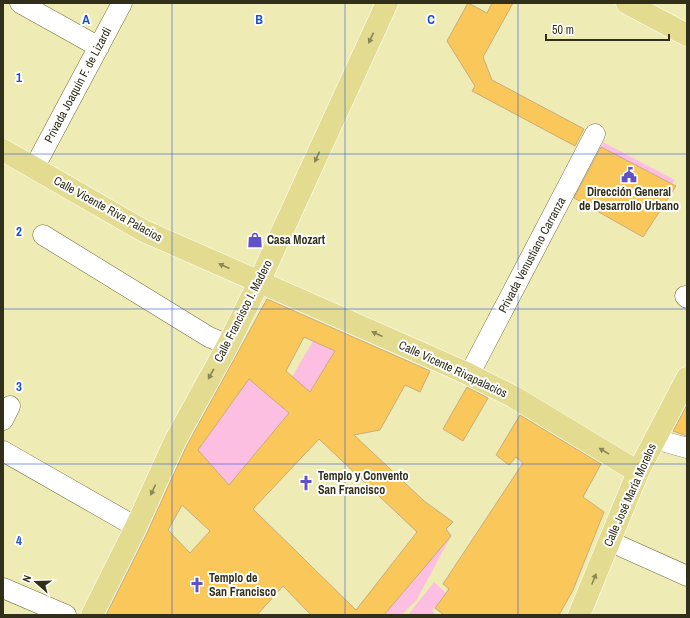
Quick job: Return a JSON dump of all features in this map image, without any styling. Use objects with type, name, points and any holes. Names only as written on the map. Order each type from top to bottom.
[{"type":"main road","name":"Calle Francisco I. Madero","points":[[92,615],[136,527],[178,435],[228,345],[259,282],[387,3]]},
{"type":"main road","points":[[628,3],[687,35]]},
{"type":"main road","name":"Calle Vicente Riva Palacios","points":[[3,150],[144,231],[259,282]]},
{"type":"main road","name":"Calle Vicente Rivapalacios","points":[[259,282],[469,375],[514,397],[638,472]]},
{"type":"main road","name":"Calle José María Morelos","points":[[579,615],[638,472],[655,439],[684,392]]},
{"type":"street","points":[[20,3],[99,47]]},
{"type":"street","name":"Privada Joaquín F. de Lizardi","points":[[34,168],[122,3]]},
{"type":"street","points":[[648,3],[687,24]]},
{"type":"street","name":"Privada Venustiano Carranza","points":[[469,375],[595,134]]},
{"type":"street","points":[[43,235],[209,337],[228,345]]},
{"type":"street","points":[[655,439],[687,448]]},
{"type":"street","points":[[3,452],[136,527]]},
{"type":"street","points":[[609,541],[687,576]]},
{"type":"street","points":[[3,588],[66,615]]},
{"type":"shaded area","points":[[603,142],[675,180],[672,184],[601,147]]},
{"type":"shaded area","points":[[313,341],[335,351],[310,392],[292,377]]},
{"type":"shaded area","points":[[249,379],[289,413],[229,485],[198,450]]},
{"type":"shaded area","points":[[451,536],[416,601],[401,615],[384,615]]},
{"type":"shaded area","points":[[434,582],[446,593],[432,611],[436,615],[408,615]]},
{"type":"building","points":[[468,3],[487,13],[492,3],[513,3],[483,57],[492,80],[584,129],[575,146],[472,91],[475,86],[447,41]]},
{"type":"building","points":[[601,147],[676,186],[643,237],[574,198]]},
{"type":"building","points":[[267,299],[430,371],[420,392],[405,385],[380,430],[354,435],[424,501],[453,522],[446,529],[451,536],[384,615],[311,615],[283,586],[257,615],[106,615],[147,533],[186,447]],"holes":[[[304,337],[335,351],[310,392],[286,371]],[[249,379],[289,413],[229,485],[198,450]],[[319,439],[417,532],[356,610],[253,509]],[[182,505],[210,531],[190,553],[168,530]]]},
{"type":"building","points":[[467,387],[488,398],[463,441],[443,429]]},
{"type":"building","points":[[687,405],[687,436],[673,431]]},
{"type":"building","points":[[520,415],[601,464],[583,497],[604,512],[573,590],[559,615],[444,615],[435,608],[449,589],[443,584],[523,463],[516,457],[509,465],[496,455]]},
{"type":"place","name":"Dirección General de Desarrollo Urbano","points":[[629,175]]},
{"type":"place","name":"Casa Mozart","points":[[255,240]]},
{"type":"place","name":"Templo y Convento San Francisco","points":[[306,483]]},
{"type":"place","name":"Templo de San Francisco","points":[[197,585]]}]
